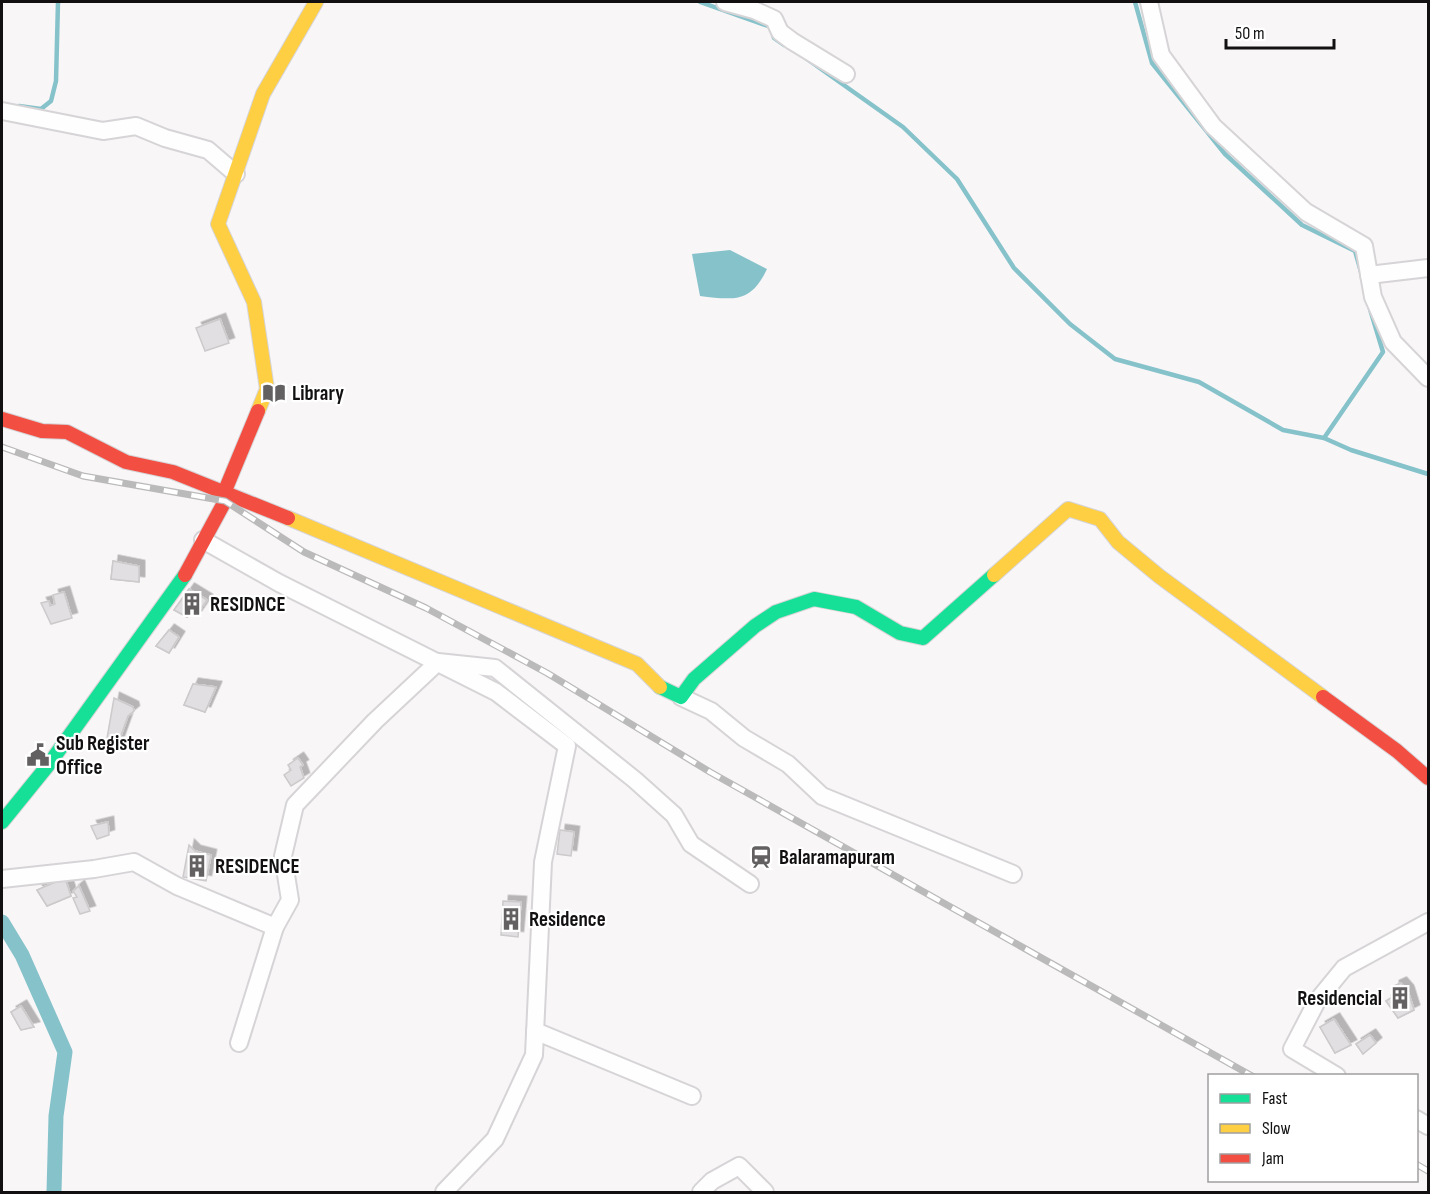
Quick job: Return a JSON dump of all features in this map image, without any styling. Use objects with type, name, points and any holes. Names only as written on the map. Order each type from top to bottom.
[{"type":"street","points":[[3,818],[49,764],[179,587],[225,501],[224,493],[267,389],[254,302],[218,224],[263,94],[316,2]]},
{"type":"street","points":[[725,2],[774,19],[780,32],[792,42],[846,74]]},
{"type":"street","points":[[1149,2],[1161,54],[1213,126],[1306,212],[1364,246],[1373,297],[1393,342],[1428,378]]},
{"type":"street","points":[[2,111],[103,131],[136,126],[165,138],[208,150],[236,174]]},
{"type":"street","points":[[1370,275],[1428,267]]},
{"type":"street","points":[[2,419],[42,431],[67,432],[126,462],[173,472],[312,527],[637,664],[655,684],[711,711],[744,738],[788,764],[822,796],[1013,874]]},
{"type":"street","points":[[681,697],[694,679],[755,626],[776,612],[814,599],[856,607],[900,633],[923,638],[1068,508],[1100,519],[1118,542],[1159,576],[1396,751],[1428,778]]},
{"type":"street","points":[[203,540],[279,583],[496,692],[567,746],[543,862],[534,1055],[495,1139],[445,1192]]},
{"type":"street","points":[[239,1043],[275,927],[290,900],[283,856],[295,805],[375,721],[438,662],[495,668],[651,794],[674,815],[691,844],[750,884]]},
{"type":"street","points":[[2,879],[94,869],[134,862],[177,886],[275,927]]},
{"type":"street","points":[[1334,1074],[1292,1049],[1317,1001],[1344,968],[1428,922]]},
{"type":"street","points":[[536,1031],[692,1096]]},
{"type":"street","points":[[701,1192],[712,1181],[739,1166],[765,1192]]},
{"type":"water","points":[[730,250],[767,269],[761,280],[748,294],[740,297],[700,296],[692,254]]},
{"type":"building","points":[[220,319],[229,343],[205,351],[196,328]]},
{"type":"building","points":[[113,561],[139,566],[139,582],[111,579]]},
{"type":"building","points":[[113,561],[139,566],[139,582],[111,579]]},
{"type":"building","name":"RESIDNCE","points":[[189,589],[207,600],[196,616],[190,613],[187,617],[174,610]]},
{"type":"building","name":"RESIDNCE","points":[[189,589],[207,600],[196,616],[190,613],[187,617],[174,610]]},
{"type":"building","points":[[64,592],[72,618],[51,624],[41,603],[49,601],[50,606],[55,604],[53,595]]},
{"type":"building","points":[[169,630],[179,637],[169,653],[156,646]]},
{"type":"building","points":[[169,630],[179,637],[169,653],[156,646]]},
{"type":"building","points":[[193,684],[216,687],[205,712],[184,705]]},
{"type":"building","points":[[193,684],[216,687],[205,712],[184,705]]},
{"type":"building","points":[[114,698],[133,707],[134,711],[128,716],[119,741],[106,744]]},
{"type":"building","points":[[298,758],[303,765],[300,767],[304,778],[291,786],[284,775],[291,770],[288,765]]},
{"type":"building","points":[[108,822],[109,835],[97,839],[91,826]]},
{"type":"building","points":[[560,830],[574,832],[571,856],[557,854]]},
{"type":"building","name":"RESIDENCE","points":[[189,845],[195,851],[211,855],[206,881],[183,877]]},
{"type":"building","points":[[65,878],[71,896],[47,906],[37,890]]},
{"type":"building","points":[[65,878],[71,896],[47,906],[37,890]]},
{"type":"building","points":[[79,886],[90,911],[80,914],[73,898],[77,897],[73,891]]},
{"type":"building","name":"Residence","points":[[503,901],[521,902],[518,937],[501,935]]},
{"type":"building","name":"Residencial","points":[[1401,983],[1408,991],[1414,1010],[1398,1018],[1386,1001],[1394,996],[1394,986]]},
{"type":"building","name":"Residencial","points":[[1401,983],[1408,991],[1414,1010],[1398,1018],[1386,1001],[1394,996],[1394,986]]},
{"type":"building","points":[[21,1006],[34,1027],[21,1030],[11,1012]]},
{"type":"building","points":[[21,1006],[34,1027],[21,1030],[11,1012]]},
{"type":"building","points":[[1334,1019],[1351,1045],[1335,1053],[1320,1027]]},
{"type":"building","points":[[1334,1019],[1351,1045],[1335,1053],[1320,1027]]},
{"type":"building","points":[[1370,1035],[1376,1043],[1363,1054],[1356,1044]]},
{"type":"building","points":[[1370,1035],[1376,1043],[1363,1054],[1356,1044]]},
{"type":"waterway","points":[[19,106],[41,109],[51,101],[56,81],[58,2]]},
{"type":"waterway","points":[[700,2],[771,27],[774,38],[784,45]]},
{"type":"waterway","points":[[1135,2],[1152,63],[1225,154],[1302,225],[1355,251],[1361,272]]},
{"type":"waterway","points":[[807,59],[903,127],[957,179],[1014,268],[1070,324],[1115,359],[1199,382],[1283,430],[1324,438],[1351,450],[1428,474]]},
{"type":"waterway","points":[[1324,438],[1383,352],[1370,309]]},
{"type":"waterway","points":[[2,922],[22,955],[65,1052],[56,1116],[54,1192]]},
{"type":"railway","points":[[2,447],[83,476],[225,501],[304,552],[426,608],[547,673],[710,772],[1248,1074]]},
{"type":"railway","points":[[1418,1165],[1428,1171]]},
{"type":"traffic: fast","points":[[2,822],[49,764],[185,575]]},
{"type":"traffic: fast","points":[[660,687],[681,697],[694,679],[755,626],[776,612],[814,599],[856,607],[900,633],[923,638],[994,575]]},
{"type":"traffic: slow","points":[[258,411],[267,389],[254,302],[218,224],[263,94],[316,2]]},
{"type":"traffic: slow","points":[[994,575],[1068,509],[1100,519],[1118,542],[1159,576],[1323,697]]},
{"type":"traffic: slow","points":[[288,518],[637,664],[660,687]]},
{"type":"traffic: jam","points":[[185,575],[225,501],[224,493],[258,411]]},
{"type":"traffic: jam","points":[[2,419],[42,431],[67,432],[126,462],[173,472],[288,518]]},
{"type":"traffic: jam","points":[[1323,697],[1397,751],[1428,778]]},
{"type":"place","name":"Library","points":[[274,393]]},
{"type":"place","name":"RESIDNCE","points":[[192,604]]},
{"type":"place","name":"Sub Register Office","points":[[38,755]]},
{"type":"place","name":"Balaramapuram","points":[[761,857]]},
{"type":"place","name":"RESIDENCE","points":[[197,866]]},
{"type":"place","name":"Residence","points":[[511,919]]},
{"type":"place","name":"Residencial","points":[[1400,998]]}]
